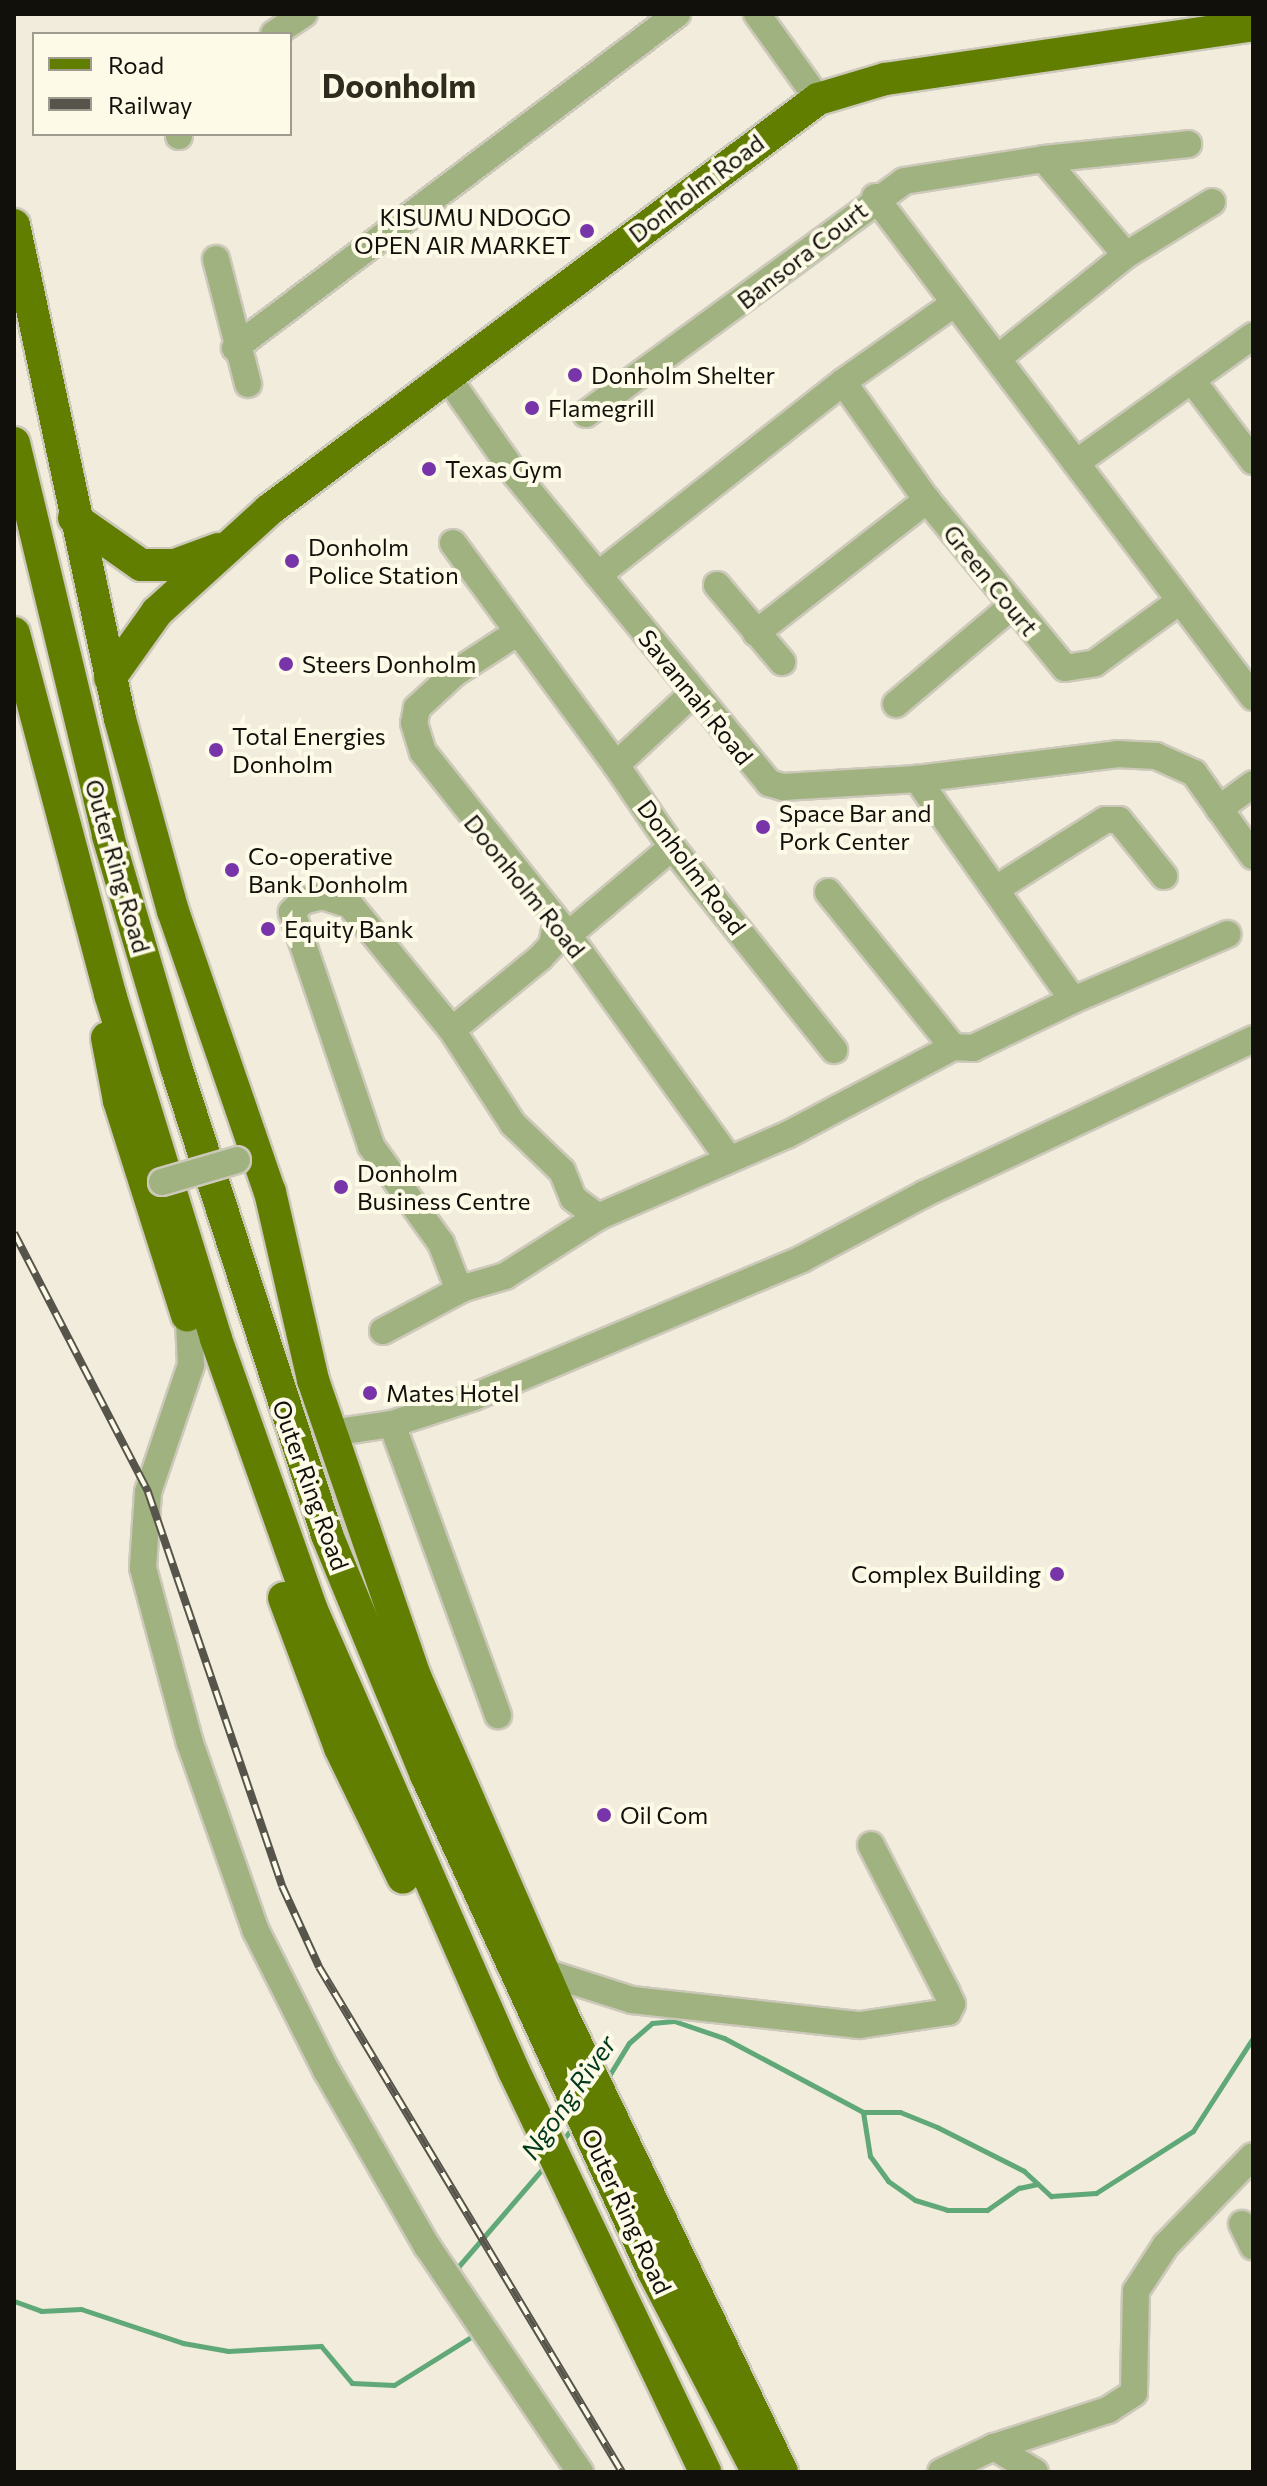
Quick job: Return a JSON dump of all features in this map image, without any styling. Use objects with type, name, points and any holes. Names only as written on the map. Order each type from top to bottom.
[{"type":"main road","name":"Donholm Road","points":[[224,547],[446,375],[818,99],[885,79],[1253,25]]},
{"type":"main road","points":[[15,237],[51,387],[74,518],[110,678],[173,911],[331,1433],[415,1676],[544,1972],[552,2018],[611,2149],[695,2298],[782,2472]]},
{"type":"main road","name":"Outer Ring Road","points":[[14,443],[50,610],[108,836],[285,1413],[372,1646],[552,2018]]},
{"type":"main road","points":[[74,518],[141,565],[175,565],[224,547]]},
{"type":"main road","points":[[110,678],[157,612],[224,547]]},
{"type":"main road","name":"Outer Ring Road","points":[[14,633],[110,994],[245,1425],[350,1704],[572,2198],[705,2472]]},
{"type":"main road","name":"Outer Ring Road","points":[[14,696],[153,1184],[189,1322],[340,1748],[414,1900],[448,1926]]},
{"type":"main road","name":"Outer Ring Road","points":[[611,2149],[687,2338],[757,2472]]},
{"type":"main road","points":[[687,2338],[695,2298]]},
{"type":"street","points":[[277,32],[304,14]]},
{"type":"street","points":[[235,348],[677,14]]},
{"type":"street","points":[[757,14],[818,99]]},
{"type":"street","name":"Bansora Court","points":[[586,414],[764,287],[875,197],[904,181],[1044,159],[1188,144]]},
{"type":"street","points":[[1044,159],[1126,255]]},
{"type":"street","points":[[875,197],[998,358],[1177,603],[1253,697]]},
{"type":"street","points":[[998,358],[1126,255],[1212,202]]},
{"type":"street","points":[[216,259],[235,348],[248,384]]},
{"type":"street","points":[[598,575],[843,382],[955,303]]},
{"type":"street","points":[[1076,463],[1194,383],[1253,336]]},
{"type":"street","name":"Savannah Road","points":[[446,375],[516,475],[692,694],[769,783],[783,787],[917,779],[1117,754],[1156,756],[1194,773],[1219,809]]},
{"type":"street","name":"Green Court","points":[[843,382],[927,500],[1054,659],[1065,668],[1080,669],[1095,663],[1177,603]]},
{"type":"street","points":[[1194,383],[1253,461]]},
{"type":"street","points":[[756,633],[927,500]]},
{"type":"street","name":"Donholm Road","points":[[453,543],[616,765],[672,847],[834,1050]]},
{"type":"street","points":[[717,585],[782,662]]},
{"type":"street","points":[[896,704],[1012,606]]},
{"type":"street","name":"Doonholm Road","points":[[518,632],[455,673],[417,708],[414,723],[423,752],[446,787],[562,930],[729,1159]]},
{"type":"street","points":[[616,765],[692,694]]},
{"type":"street","points":[[917,779],[1073,1000]]},
{"type":"street","points":[[1253,784],[1219,809],[1253,856]]},
{"type":"street","points":[[996,889],[1105,820],[1119,820],[1164,876]]},
{"type":"street","points":[[452,1030],[540,958],[562,930],[672,847]]},
{"type":"street","points":[[828,892],[953,1047]]},
{"type":"street","points":[[464,1288],[455,1280],[441,1243],[371,1146],[292,912],[303,901],[323,896],[350,905],[452,1030],[513,1124],[562,1171],[573,1198],[598,1217]]},
{"type":"street","points":[[383,1331],[464,1288],[505,1276],[598,1217],[787,1135],[953,1047],[973,1048],[1073,1000],[1228,934]]},
{"type":"street","points":[[331,1433],[392,1424],[474,1397],[802,1259],[924,1194],[1253,1039]]},
{"type":"street","points":[[153,1184],[248,1157]]},
{"type":"street","points":[[189,1322],[191,1365],[148,1492],[143,1568],[190,1743],[256,1931],[398,2199],[580,2472]]},
{"type":"street","points":[[392,1424],[498,1715]]},
{"type":"street","points":[[544,1972],[632,2000],[860,2025],[948,2012],[952,2004],[943,1984],[871,1845]]},
{"type":"street","points":[[941,2472],[994,2447],[1108,2410],[1134,2393],[1136,2291],[1166,2245],[1253,2156]]},
{"type":"street","points":[[994,2447],[1035,2472]]},
{"type":"waterway","name":"Ngong River","points":[[607,2079],[629,2043],[652,2023],[674,2021],[724,2038],[863,2112],[900,2112],[937,2127],[1024,2171],[1051,2196],[1096,2193],[1193,2131],[1253,2038]]},
{"type":"waterway","points":[[863,2112],[870,2156],[888,2181],[915,2200],[947,2210],[987,2210],[1019,2188],[1038,2184]]},
{"type":"waterway","name":"Ngong River","points":[[560,2144],[573,2127]]},
{"type":"waterway","name":"Ngong River","points":[[461,2275],[458,2267],[545,2166]]},
{"type":"waterway","name":"Ngong River","points":[[14,2301],[41,2311],[81,2309],[183,2343],[228,2351],[321,2346],[352,2383],[394,2385],[476,2334]]},
{"type":"railway","points":[[14,1233],[148,1492],[282,1886],[319,1967],[622,2472]]},
{"type":"place","name":"KISUMU NDOGO OPEN AIR MARKET","points":[[587,231]]},
{"type":"place","name":"Donholm Shelter","points":[[575,375]]},
{"type":"place","name":"Flamegrill","points":[[532,408]]},
{"type":"place","name":"Texas Gym","points":[[429,469]]},
{"type":"place","name":"Donholm Police Station","points":[[292,561]]},
{"type":"place","name":"Steers Donholm","points":[[286,664]]},
{"type":"place","name":"Total Energies Donholm","points":[[216,750]]},
{"type":"place","name":"Space Bar and Pork Center","points":[[763,827]]},
{"type":"place","name":"Co-operative Bank Donholm","points":[[232,870]]},
{"type":"place","name":"Equity Bank","points":[[268,929]]},
{"type":"place","name":"Donholm Business Centre","points":[[341,1187]]},
{"type":"place","name":"Mates Hotel","points":[[370,1393]]},
{"type":"place","name":"Complex Building","points":[[1057,1574]]},
{"type":"place","name":"Oil Com","points":[[604,1815]]},
{"type":"district","name":"Doonholm","points":[[399,85]]}]
